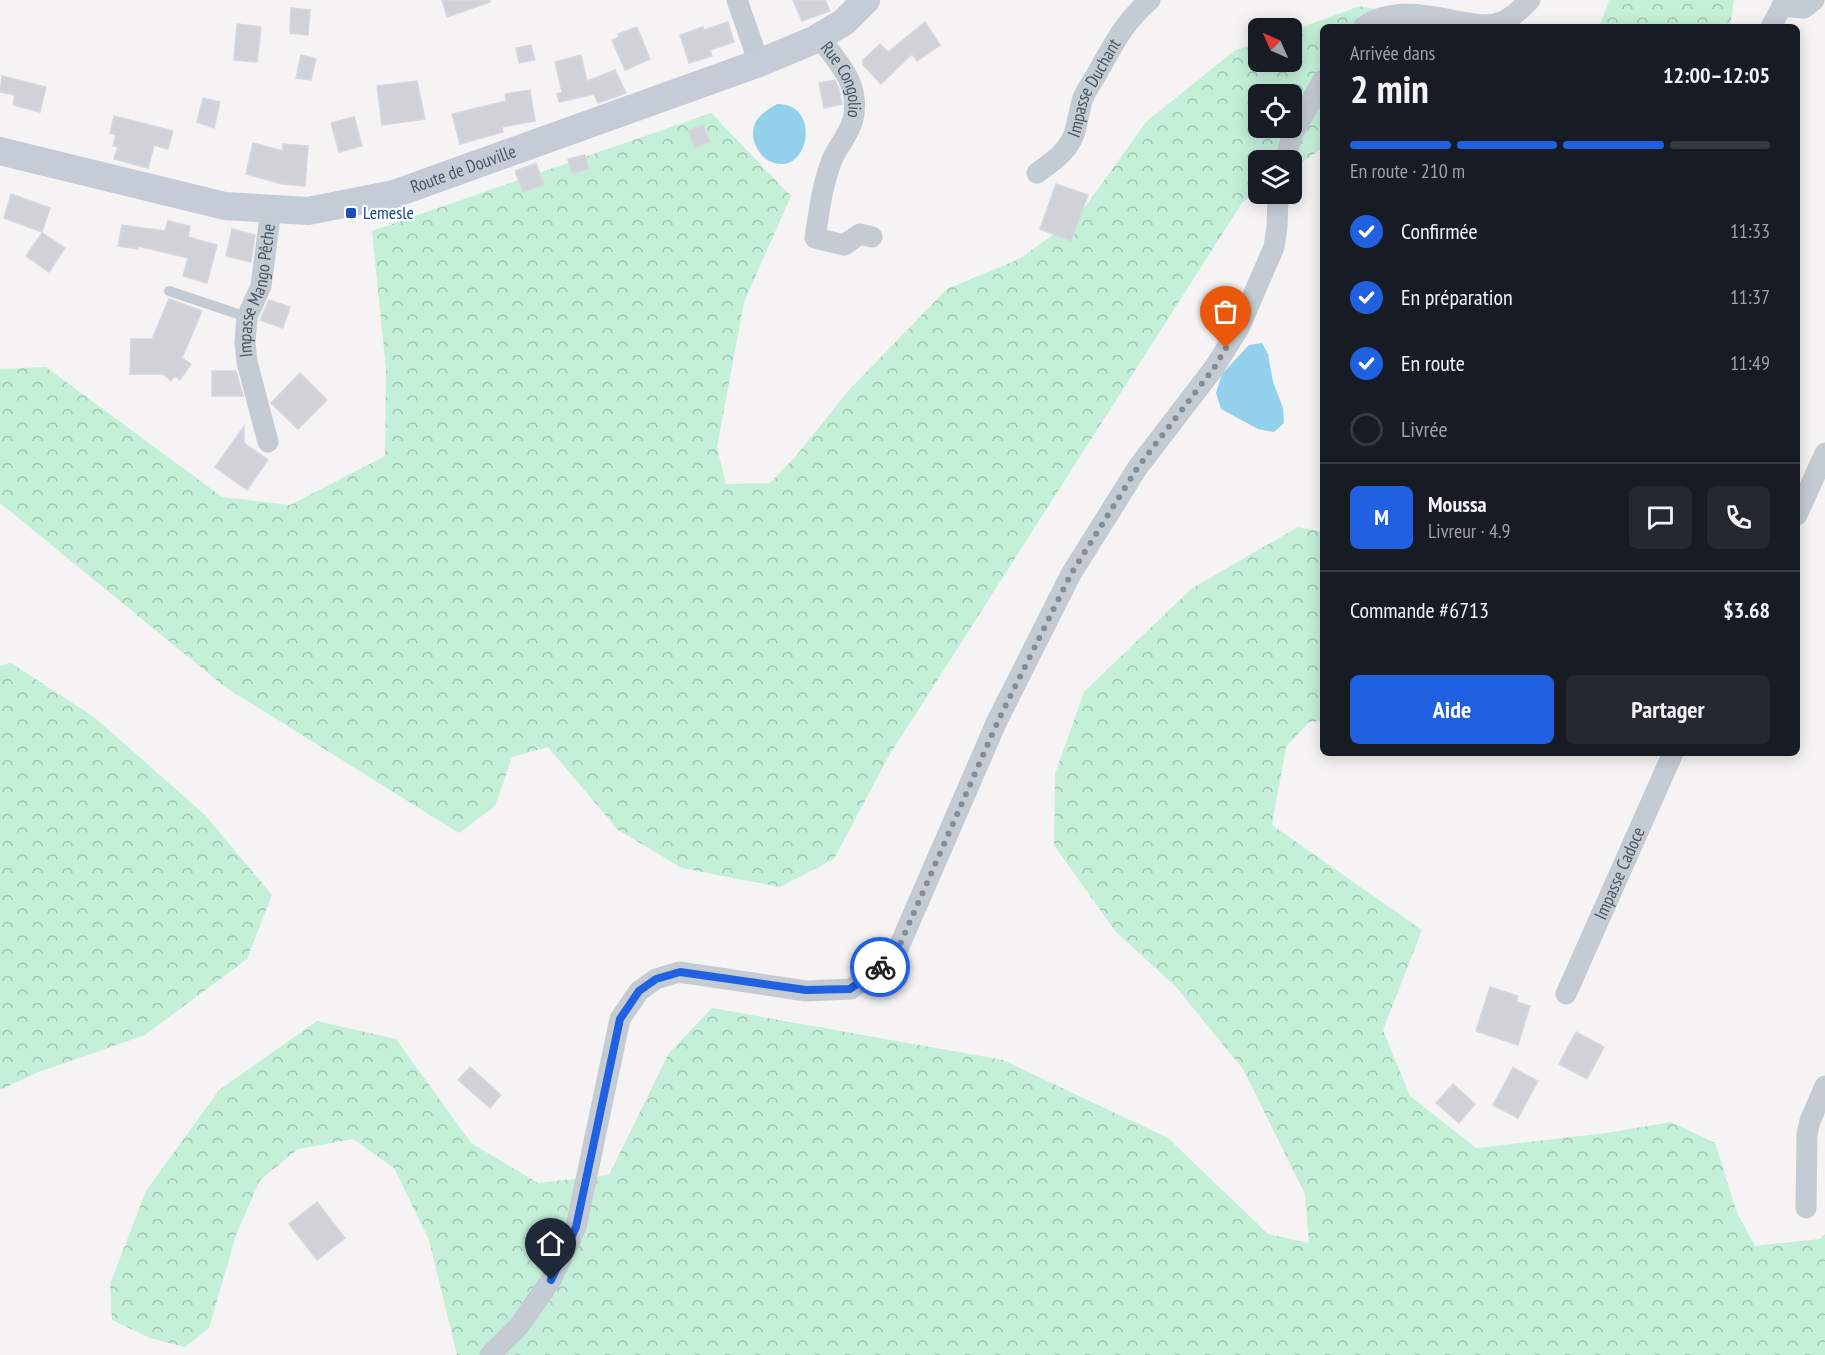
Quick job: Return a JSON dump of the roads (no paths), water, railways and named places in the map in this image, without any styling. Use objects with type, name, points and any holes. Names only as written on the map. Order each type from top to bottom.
[{"type":"main road","name":"Route de Douville","points":[[0,151],[225,206],[308,211],[394,194],[759,63],[819,37],[844,22],[866,0]]},
{"type":"street","points":[[737,0],[759,63]]},
{"type":"street","name":"Impasse Duchant","points":[[1037,173],[1068,147],[1075,132],[1084,96],[1113,44],[1135,13],[1150,0]]},
{"type":"street","points":[[1367,24],[1389,15],[1422,15],[1477,24],[1496,24],[1530,0]]},
{"type":"street","points":[[1773,24],[1782,6],[1804,8],[1815,0]]},
{"type":"street","name":"Rue Congolio","points":[[819,37],[849,76],[854,101],[853,120],[832,160],[821,199],[815,238],[844,245],[860,234],[872,237]]},
{"type":"street","points":[[1288,150],[1293,133],[1320,85]]},
{"type":"street","points":[[490,1355],[519,1326],[551,1280],[576,1227],[620,1019],[639,991],[656,979],[680,972],[806,990],[850,989],[877,970],[898,949],[998,721],[1071,574],[1138,467],[1214,368],[1239,328],[1274,247],[1278,204]]},
{"type":"street","name":"Impasse Mango Pêche","points":[[268,442],[247,362],[245,342],[247,317],[261,286],[271,209]]},
{"type":"street","points":[[1800,508],[1825,453]]},
{"type":"street","name":"Impasse Cadoce","points":[[1566,994],[1672,756]]},
{"type":"street","points":[[1806,1208],[1807,1134],[1825,1086]]},
{"type":"lane","points":[[169,291],[247,317]]},
{"type":"water","points":[[777,104],[792,107],[801,115],[805,127],[805,139],[801,151],[794,160],[783,164],[764,158],[757,149],[753,137],[757,120]]},
{"type":"water","points":[[1262,343],[1268,354],[1273,382],[1283,408],[1284,423],[1274,432],[1258,429],[1221,409],[1216,393],[1222,374],[1249,345]]},
{"type":"place","name":"Lemesle","points":[[351,213]]}]
